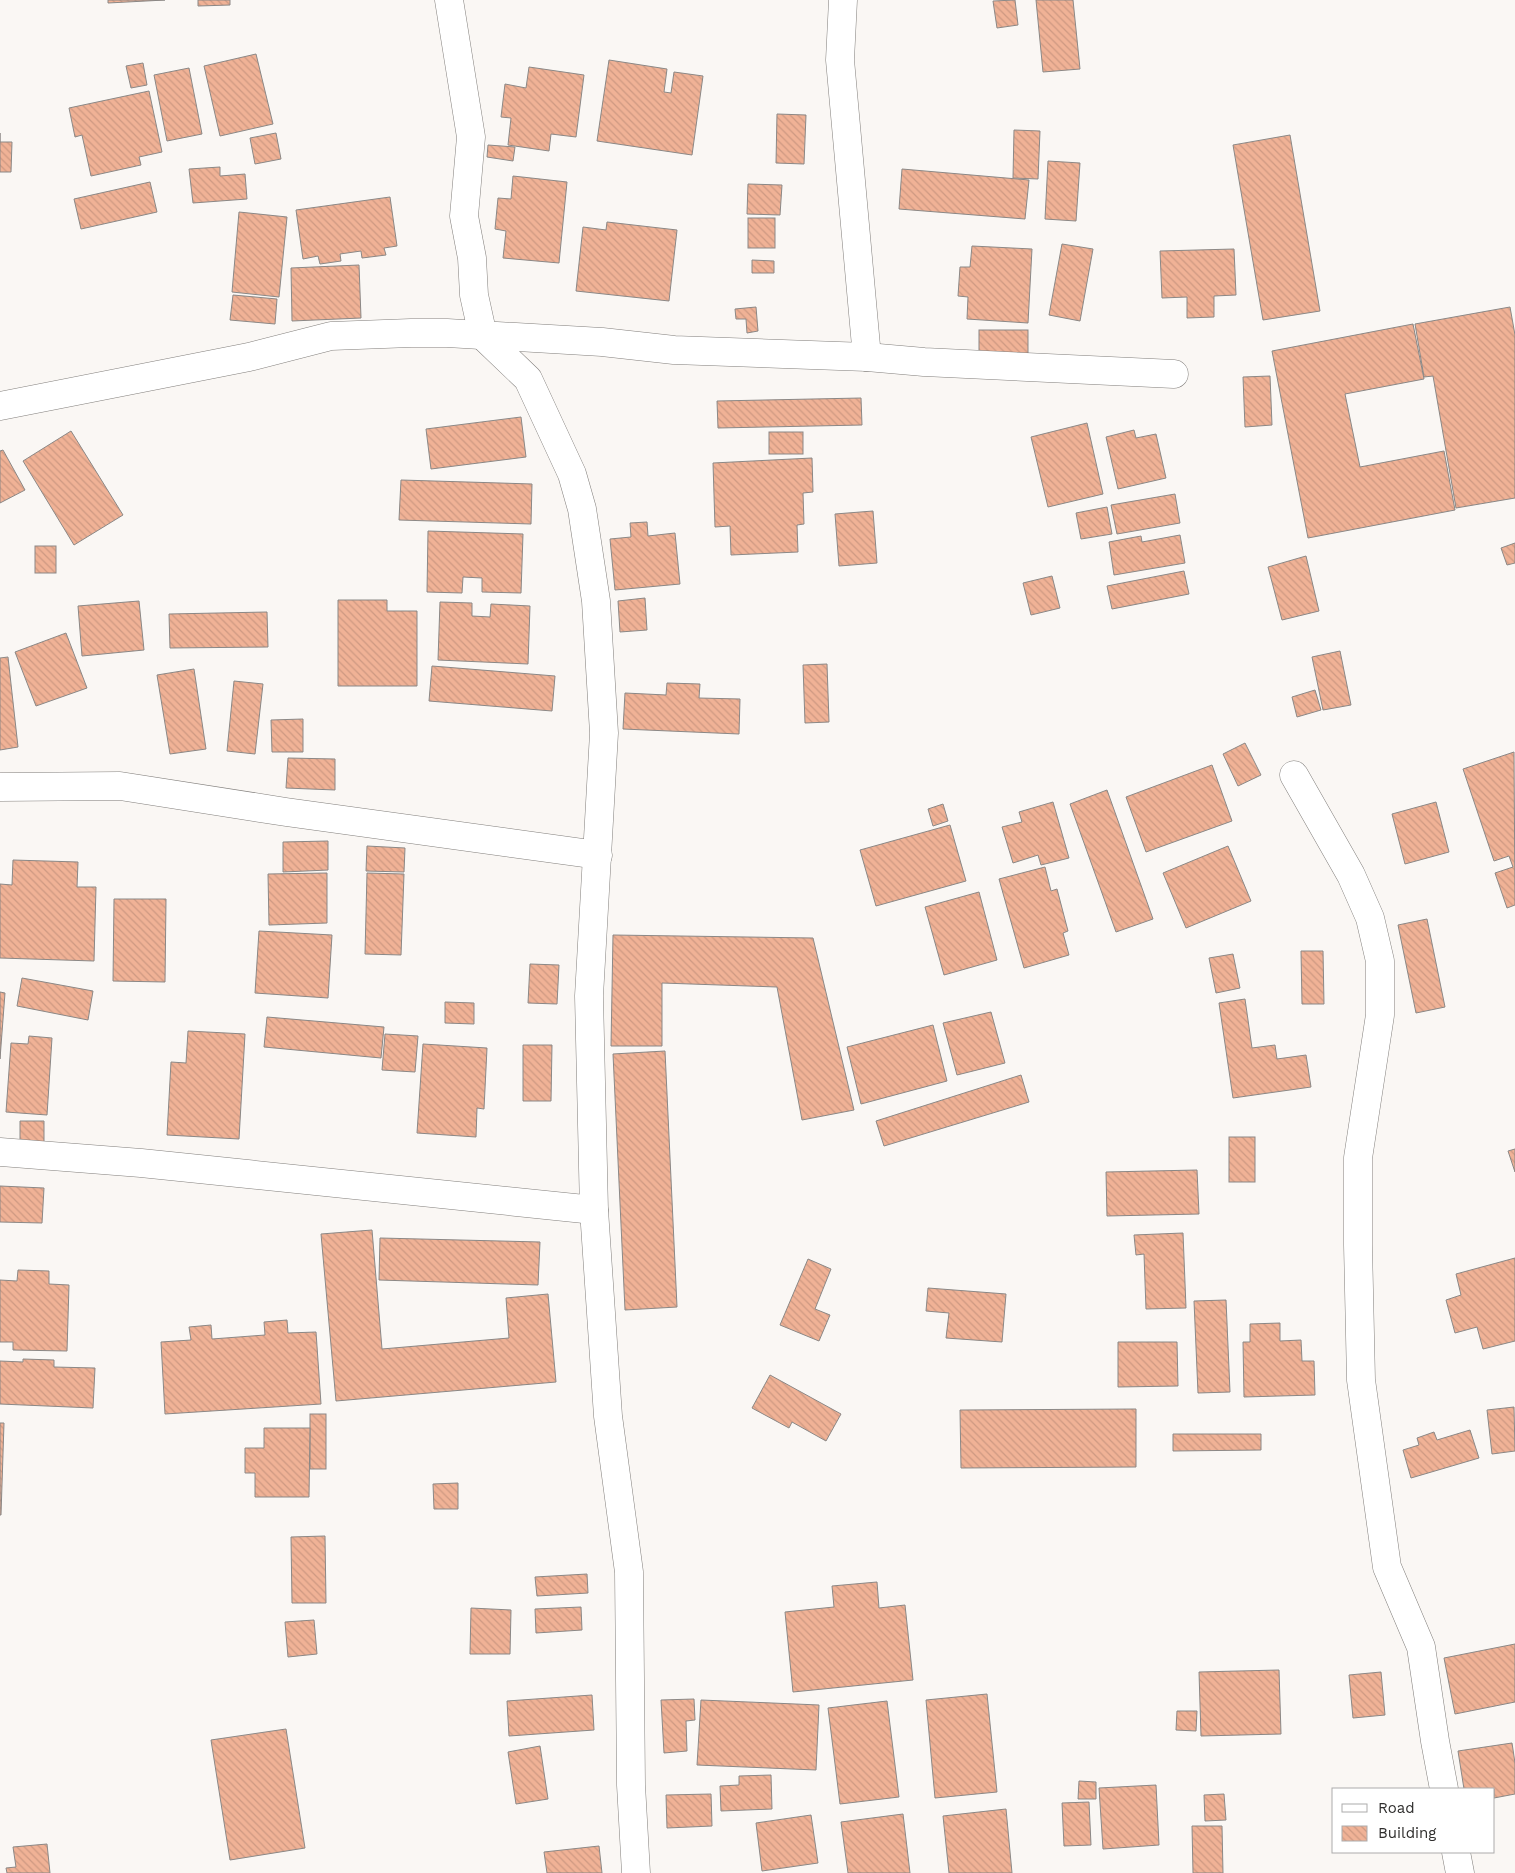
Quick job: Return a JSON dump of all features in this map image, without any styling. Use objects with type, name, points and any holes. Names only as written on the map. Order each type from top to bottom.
[{"type":"street","points":[[450,0],[470,137],[464,216],[472,258],[474,296],[483,336],[528,379],[572,474],[582,508],[596,601],[604,733],[589,996],[594,1210],[608,1416],[629,1572],[631,1785],[636,1873]]},
{"type":"street","points":[[843,0],[840,60],[867,357]]},
{"type":"street","points":[[0,406],[249,357],[331,336],[411,333],[447,333],[602,342],[674,350],[867,357],[924,362],[1174,374]]},
{"type":"street","points":[[1294,774],[1351,875],[1370,918],[1380,961],[1380,1015],[1358,1158],[1361,1380],[1387,1567],[1421,1648],[1444,1788]]},
{"type":"street","points":[[0,787],[120,786],[286,812],[598,855]]},
{"type":"street","points":[[0,1152],[141,1163],[594,1210]]},
{"type":"street","points":[[1456,1853],[1460,1873]]},
{"type":"building","points":[[108,0],[165,0],[108,3]]},
{"type":"building","points":[[198,0],[230,0],[230,5],[198,6]]},
{"type":"building","points":[[1015,0],[1018,25],[997,28],[993,1]]},
{"type":"building","points":[[1036,0],[1073,0],[1080,69],[1043,72]]},
{"type":"building","points":[[256,54],[273,124],[220,136],[204,66]]},
{"type":"building","points":[[609,60],[667,69],[664,92],[671,93],[674,72],[703,76],[692,155],[597,141]]},
{"type":"building","points":[[143,63],[147,85],[131,88],[126,66]]},
{"type":"building","points":[[529,67],[584,75],[576,137],[551,134],[549,151],[508,145],[511,118],[501,117],[505,84],[526,88]]},
{"type":"building","points":[[189,68],[202,134],[167,141],[154,75]]},
{"type":"building","points":[[149,91],[162,152],[139,157],[141,165],[91,176],[82,135],[75,137],[69,108]]},
{"type":"building","points":[[777,114],[806,115],[804,164],[776,163]]},
{"type":"building","points":[[1014,130],[1040,131],[1038,179],[1013,178]]},
{"type":"building","points":[[276,133],[281,159],[255,164],[250,138]]},
{"type":"building","points":[[1290,135],[1320,311],[1263,320],[1233,145]]},
{"type":"building","points":[[0,142],[12,142],[11,172],[0,172]]},
{"type":"building","points":[[488,145],[515,147],[513,161],[487,157]]},
{"type":"building","points":[[1048,161],[1080,163],[1076,221],[1045,219]]},
{"type":"building","points":[[220,167],[220,176],[245,174],[247,199],[193,203],[189,169]]},
{"type":"building","points":[[902,169],[1029,180],[1025,219],[899,209]]},
{"type":"building","points":[[513,176],[567,182],[559,263],[503,258],[506,231],[495,229],[498,198],[511,199]]},
{"type":"building","points":[[150,182],[157,212],[81,229],[74,199]]},
{"type":"building","points":[[748,184],[782,185],[780,215],[747,214]]},
{"type":"building","points":[[390,197],[397,246],[384,248],[386,255],[362,258],[361,251],[340,254],[341,261],[320,264],[318,256],[303,259],[296,210]]},
{"type":"building","points":[[239,212],[287,217],[279,297],[232,292]]},
{"type":"building","points":[[748,218],[775,218],[775,248],[748,248]]},
{"type":"building","points":[[607,222],[677,230],[669,301],[576,291],[583,227],[606,230]]},
{"type":"building","points":[[1062,244],[1093,249],[1080,321],[1049,315]]},
{"type":"building","points":[[972,246],[1032,249],[1028,323],[967,319],[968,297],[958,296],[960,267],[970,267]]},
{"type":"building","points":[[1234,249],[1236,295],[1214,296],[1214,317],[1187,318],[1187,297],[1162,298],[1160,251]]},
{"type":"building","points":[[752,260],[774,261],[774,273],[752,273]]},
{"type":"building","points":[[359,265],[361,318],[292,321],[291,268]]},
{"type":"building","points":[[233,295],[277,299],[275,324],[230,320]]},
{"type":"building","points":[[756,307],[758,331],[747,333],[746,319],[736,319],[735,309]]},
{"type":"building","points":[[1510,307],[1515,335],[1515,498],[1456,508],[1433,376],[1424,377],[1415,324]]},
{"type":"building","points":[[1413,324],[1424,379],[1345,394],[1360,467],[1444,451],[1455,510],[1308,538],[1272,351]]},
{"type":"building","points":[[979,330],[1028,330],[1028,358],[979,358]]},
{"type":"building","points":[[1270,376],[1272,425],[1245,427],[1243,377]]},
{"type":"building","points":[[861,398],[862,425],[718,428],[717,401]]},
{"type":"building","points":[[521,417],[526,457],[431,469],[426,429]]},
{"type":"building","points":[[1087,423],[1103,494],[1048,507],[1031,437]]},
{"type":"building","points":[[1134,430],[1136,438],[1156,434],[1166,478],[1118,489],[1106,437]]},
{"type":"building","points":[[71,431],[123,515],[74,545],[23,461]]},
{"type":"building","points":[[769,432],[803,432],[803,454],[769,454]]},
{"type":"building","points":[[3,450],[25,490],[0,503],[0,451]]},
{"type":"building","points":[[812,458],[813,492],[803,493],[804,524],[797,525],[798,552],[731,555],[730,526],[715,527],[713,463]]},
{"type":"building","points":[[401,480],[532,484],[531,524],[399,520]]},
{"type":"building","points":[[1175,494],[1180,523],[1117,534],[1111,505]]},
{"type":"building","points":[[1107,507],[1112,534],[1081,539],[1076,513]]},
{"type":"building","points":[[873,511],[877,563],[839,566],[835,514]]},
{"type":"building","points":[[647,522],[648,536],[675,533],[680,584],[615,590],[610,539],[631,537],[630,523]]},
{"type":"building","points":[[428,531],[523,534],[521,593],[482,592],[482,578],[463,577],[462,593],[427,592]]},
{"type":"building","points":[[1180,535],[1185,563],[1114,575],[1109,542],[1141,536],[1142,542]]},
{"type":"building","points":[[1515,543],[1515,563],[1507,565],[1501,548]]},
{"type":"building","points":[[35,546],[56,546],[56,573],[35,573]]},
{"type":"building","points":[[1306,556],[1319,611],[1282,620],[1268,567]]},
{"type":"building","points":[[1184,571],[1189,594],[1112,609],[1107,586]]},
{"type":"building","points":[[1052,576],[1060,608],[1031,615],[1023,583]]},
{"type":"building","points":[[645,598],[647,630],[620,632],[618,601]]},
{"type":"building","points":[[338,600],[387,600],[387,611],[417,611],[417,686],[338,686]]},
{"type":"building","points":[[139,601],[144,650],[82,656],[78,606]]},
{"type":"building","points":[[440,602],[472,603],[472,616],[490,617],[491,604],[530,606],[528,664],[438,660]]},
{"type":"building","points":[[267,612],[268,647],[170,648],[169,614]]},
{"type":"building","points":[[66,633],[87,688],[36,706],[15,652]]},
{"type":"building","points":[[1340,651],[1351,705],[1323,710],[1312,657]]},
{"type":"building","points":[[8,657],[18,747],[0,750],[0,658]]},
{"type":"building","points":[[827,664],[829,722],[805,723],[803,665]]},
{"type":"building","points":[[432,666],[555,676],[552,711],[429,701]]},
{"type":"building","points":[[194,669],[206,749],[170,754],[157,675]]},
{"type":"building","points":[[234,681],[263,684],[255,754],[227,751]]},
{"type":"building","points":[[667,683],[700,684],[699,698],[740,699],[739,734],[623,729],[625,693],[666,695]]},
{"type":"building","points":[[1315,690],[1321,710],[1297,717],[1292,697]]},
{"type":"building","points":[[303,719],[303,752],[272,752],[271,720]]},
{"type":"building","points":[[1245,743],[1261,775],[1238,786],[1223,754]]},
{"type":"building","points":[[1514,752],[1515,905],[1507,908],[1495,873],[1513,867],[1509,856],[1494,861],[1463,769]]},
{"type":"building","points":[[288,758],[335,759],[335,790],[286,788]]},
{"type":"building","points":[[1212,765],[1232,821],[1146,852],[1126,797]]},
{"type":"building","points":[[1107,790],[1153,919],[1116,932],[1070,804]]},
{"type":"building","points":[[1053,802],[1069,858],[1041,865],[1038,855],[1013,863],[1002,827],[1022,822],[1019,812]]},
{"type":"building","points":[[1436,802],[1449,852],[1405,864],[1392,814]]},
{"type":"building","points":[[943,804],[948,821],[933,826],[928,809]]},
{"type":"building","points":[[950,825],[966,881],[876,906],[860,850]]},
{"type":"building","points":[[328,841],[328,870],[283,872],[283,842]]},
{"type":"building","points":[[367,846],[405,848],[404,872],[366,871]]},
{"type":"building","points":[[1228,846],[1251,901],[1186,928],[1163,873]]},
{"type":"building","points":[[13,860],[78,862],[77,887],[96,887],[94,961],[0,958],[0,884],[12,885]]},
{"type":"building","points":[[1045,867],[1051,891],[1057,889],[1068,931],[1063,933],[1069,955],[1024,968],[999,879]]},
{"type":"building","points":[[327,873],[327,923],[269,925],[268,874]]},
{"type":"building","points":[[367,873],[404,874],[401,955],[365,954]]},
{"type":"building","points":[[979,892],[997,960],[944,975],[925,907]]},
{"type":"building","points":[[114,899],[166,899],[165,982],[113,981]]},
{"type":"building","points":[[1427,919],[1445,1007],[1416,1013],[1398,925]]},
{"type":"building","points":[[259,931],[332,935],[328,998],[255,993]]},
{"type":"building","points":[[613,935],[813,938],[854,1110],[802,1120],[777,987],[662,983],[662,1046],[611,1046]]},
{"type":"building","points":[[1301,951],[1323,951],[1324,1004],[1302,1004]]},
{"type":"building","points":[[1233,954],[1240,988],[1216,993],[1209,958]]},
{"type":"building","points":[[530,964],[559,965],[557,1004],[528,1003]]},
{"type":"building","points":[[22,978],[93,991],[88,1020],[17,1006]]},
{"type":"building","points":[[0,992],[5,993],[0,1059]]},
{"type":"building","points":[[1245,999],[1252,1048],[1275,1045],[1277,1059],[1306,1055],[1311,1087],[1233,1098],[1219,1003]]},
{"type":"building","points":[[445,1002],[474,1003],[474,1024],[445,1023]]},
{"type":"building","points":[[991,1012],[1005,1063],[957,1075],[943,1023]]},
{"type":"building","points":[[267,1017],[384,1027],[381,1058],[264,1047]]},
{"type":"building","points":[[933,1025],[947,1081],[861,1104],[847,1047]]},
{"type":"building","points":[[188,1031],[245,1034],[239,1139],[167,1135],[171,1062],[186,1063]]},
{"type":"building","points":[[385,1034],[418,1036],[415,1072],[382,1070]]},
{"type":"building","points":[[29,1036],[52,1038],[47,1115],[6,1112],[11,1043],[28,1044]]},
{"type":"building","points":[[423,1044],[487,1048],[484,1109],[477,1108],[476,1137],[417,1133]]},
{"type":"building","points":[[523,1045],[552,1045],[551,1101],[523,1101]]},
{"type":"building","points":[[665,1051],[677,1307],[625,1310],[613,1054]]},
{"type":"building","points":[[1021,1075],[1029,1102],[884,1146],[876,1121]]},
{"type":"building","points":[[20,1121],[44,1121],[44,1143],[20,1142]]},
{"type":"building","points":[[1229,1137],[1255,1137],[1255,1182],[1229,1182]]},
{"type":"building","points":[[1515,1149],[1515,1172],[1508,1151]]},
{"type":"building","points":[[1197,1170],[1199,1214],[1107,1216],[1106,1172]]},
{"type":"building","points":[[0,1186],[44,1188],[42,1223],[0,1222]]},
{"type":"building","points":[[372,1230],[382,1349],[509,1338],[506,1298],[548,1294],[556,1382],[336,1401],[321,1234]]},
{"type":"building","points":[[1183,1233],[1186,1308],[1146,1309],[1144,1254],[1136,1255],[1134,1235]]},
{"type":"building","points":[[380,1238],[540,1242],[538,1285],[379,1280]]},
{"type":"building","points":[[1515,1258],[1515,1341],[1483,1349],[1477,1327],[1455,1333],[1446,1300],[1461,1295],[1456,1274]]},
{"type":"building","points":[[808,1259],[831,1269],[815,1309],[830,1315],[819,1341],[780,1325]]},
{"type":"building","points":[[18,1270],[49,1271],[49,1284],[69,1285],[67,1351],[13,1350],[13,1342],[0,1342],[0,1280],[17,1281]]},
{"type":"building","points":[[928,1288],[1006,1294],[1002,1342],[946,1338],[949,1313],[926,1311]]},
{"type":"building","points":[[1226,1300],[1230,1392],[1198,1393],[1194,1301]]},
{"type":"building","points":[[287,1320],[288,1333],[316,1332],[321,1404],[165,1414],[161,1342],[191,1340],[189,1327],[211,1325],[212,1339],[265,1335],[264,1322]]},
{"type":"building","points":[[1280,1323],[1280,1341],[1301,1340],[1302,1361],[1314,1361],[1315,1395],[1244,1397],[1243,1342],[1250,1342],[1250,1324]]},
{"type":"building","points":[[1118,1342],[1177,1342],[1178,1386],[1118,1387]]},
{"type":"building","points":[[23,1359],[54,1360],[54,1367],[95,1368],[93,1408],[0,1404],[0,1361],[23,1362]]},
{"type":"building","points":[[770,1375],[841,1414],[826,1441],[792,1422],[789,1428],[752,1408]]},
{"type":"building","points":[[1514,1407],[1515,1451],[1492,1454],[1487,1410]]},
{"type":"building","points":[[1136,1409],[1136,1467],[961,1468],[960,1410]]},
{"type":"building","points":[[310,1414],[326,1414],[326,1469],[310,1469]]},
{"type":"building","points":[[0,1423],[4,1423],[1,1515],[0,1515]]},
{"type":"building","points":[[264,1428],[310,1428],[309,1497],[255,1497],[255,1473],[245,1473],[245,1448],[264,1448]]},
{"type":"building","points":[[1470,1430],[1479,1458],[1411,1478],[1403,1450],[1419,1445],[1417,1438],[1434,1432],[1437,1440]]},
{"type":"building","points":[[1173,1434],[1261,1434],[1261,1450],[1173,1451]]},
{"type":"building","points":[[458,1483],[458,1509],[434,1509],[433,1484]]},
{"type":"building","points":[[325,1536],[326,1603],[292,1603],[291,1537]]},
{"type":"building","points":[[587,1574],[588,1593],[537,1596],[535,1577]]},
{"type":"building","points":[[877,1582],[879,1608],[905,1605],[913,1680],[793,1692],[785,1612],[834,1607],[832,1586]]},
{"type":"building","points":[[581,1607],[582,1630],[536,1633],[535,1609]]},
{"type":"building","points":[[471,1608],[511,1610],[510,1654],[470,1654]]},
{"type":"building","points":[[314,1620],[317,1654],[288,1657],[285,1622]]},
{"type":"building","points":[[1515,1644],[1515,1702],[1455,1714],[1444,1658]]},
{"type":"building","points":[[1279,1670],[1281,1734],[1201,1736],[1199,1672]]},
{"type":"building","points":[[1381,1672],[1385,1715],[1353,1718],[1349,1675]]},
{"type":"building","points":[[987,1694],[997,1792],[935,1798],[926,1700]]},
{"type":"building","points":[[592,1695],[594,1730],[509,1736],[507,1701]]},
{"type":"building","points":[[694,1699],[695,1720],[686,1721],[687,1751],[664,1753],[661,1700]]},
{"type":"building","points":[[701,1700],[819,1705],[816,1770],[697,1765]]},
{"type":"building","points":[[887,1701],[899,1797],[840,1804],[828,1708]]},
{"type":"building","points":[[1177,1711],[1197,1711],[1196,1731],[1176,1730]]},
{"type":"building","points":[[286,1729],[305,1848],[230,1860],[211,1740]]},
{"type":"building","points":[[1512,1743],[1515,1763],[1515,1794],[1495,1798],[1495,1788],[1464,1788],[1458,1751]]},
{"type":"building","points":[[540,1746],[548,1799],[516,1804],[508,1752]]},
{"type":"building","points":[[771,1775],[772,1809],[721,1811],[720,1786],[739,1785],[739,1776]]},
{"type":"building","points":[[1079,1781],[1096,1782],[1096,1799],[1078,1799]]},
{"type":"building","points":[[1156,1785],[1159,1845],[1103,1849],[1099,1788]]},
{"type":"building","points":[[711,1794],[712,1826],[667,1828],[666,1795]]},
{"type":"building","points":[[1224,1794],[1226,1820],[1205,1821],[1204,1795]]},
{"type":"building","points":[[1089,1802],[1091,1845],[1064,1846],[1062,1803]]},
{"type":"building","points":[[1006,1809],[1012,1873],[949,1873],[943,1816]]},
{"type":"building","points":[[903,1814],[910,1873],[848,1873],[841,1822]]},
{"type":"building","points":[[811,1815],[818,1863],[762,1871],[756,1823]]},
{"type":"building","points":[[1192,1826],[1222,1826],[1223,1873],[1193,1873]]},
{"type":"building","points":[[47,1844],[50,1873],[7,1873],[6,1868],[16,1867],[13,1847]]},
{"type":"building","points":[[599,1846],[602,1873],[547,1873],[544,1852]]}]
